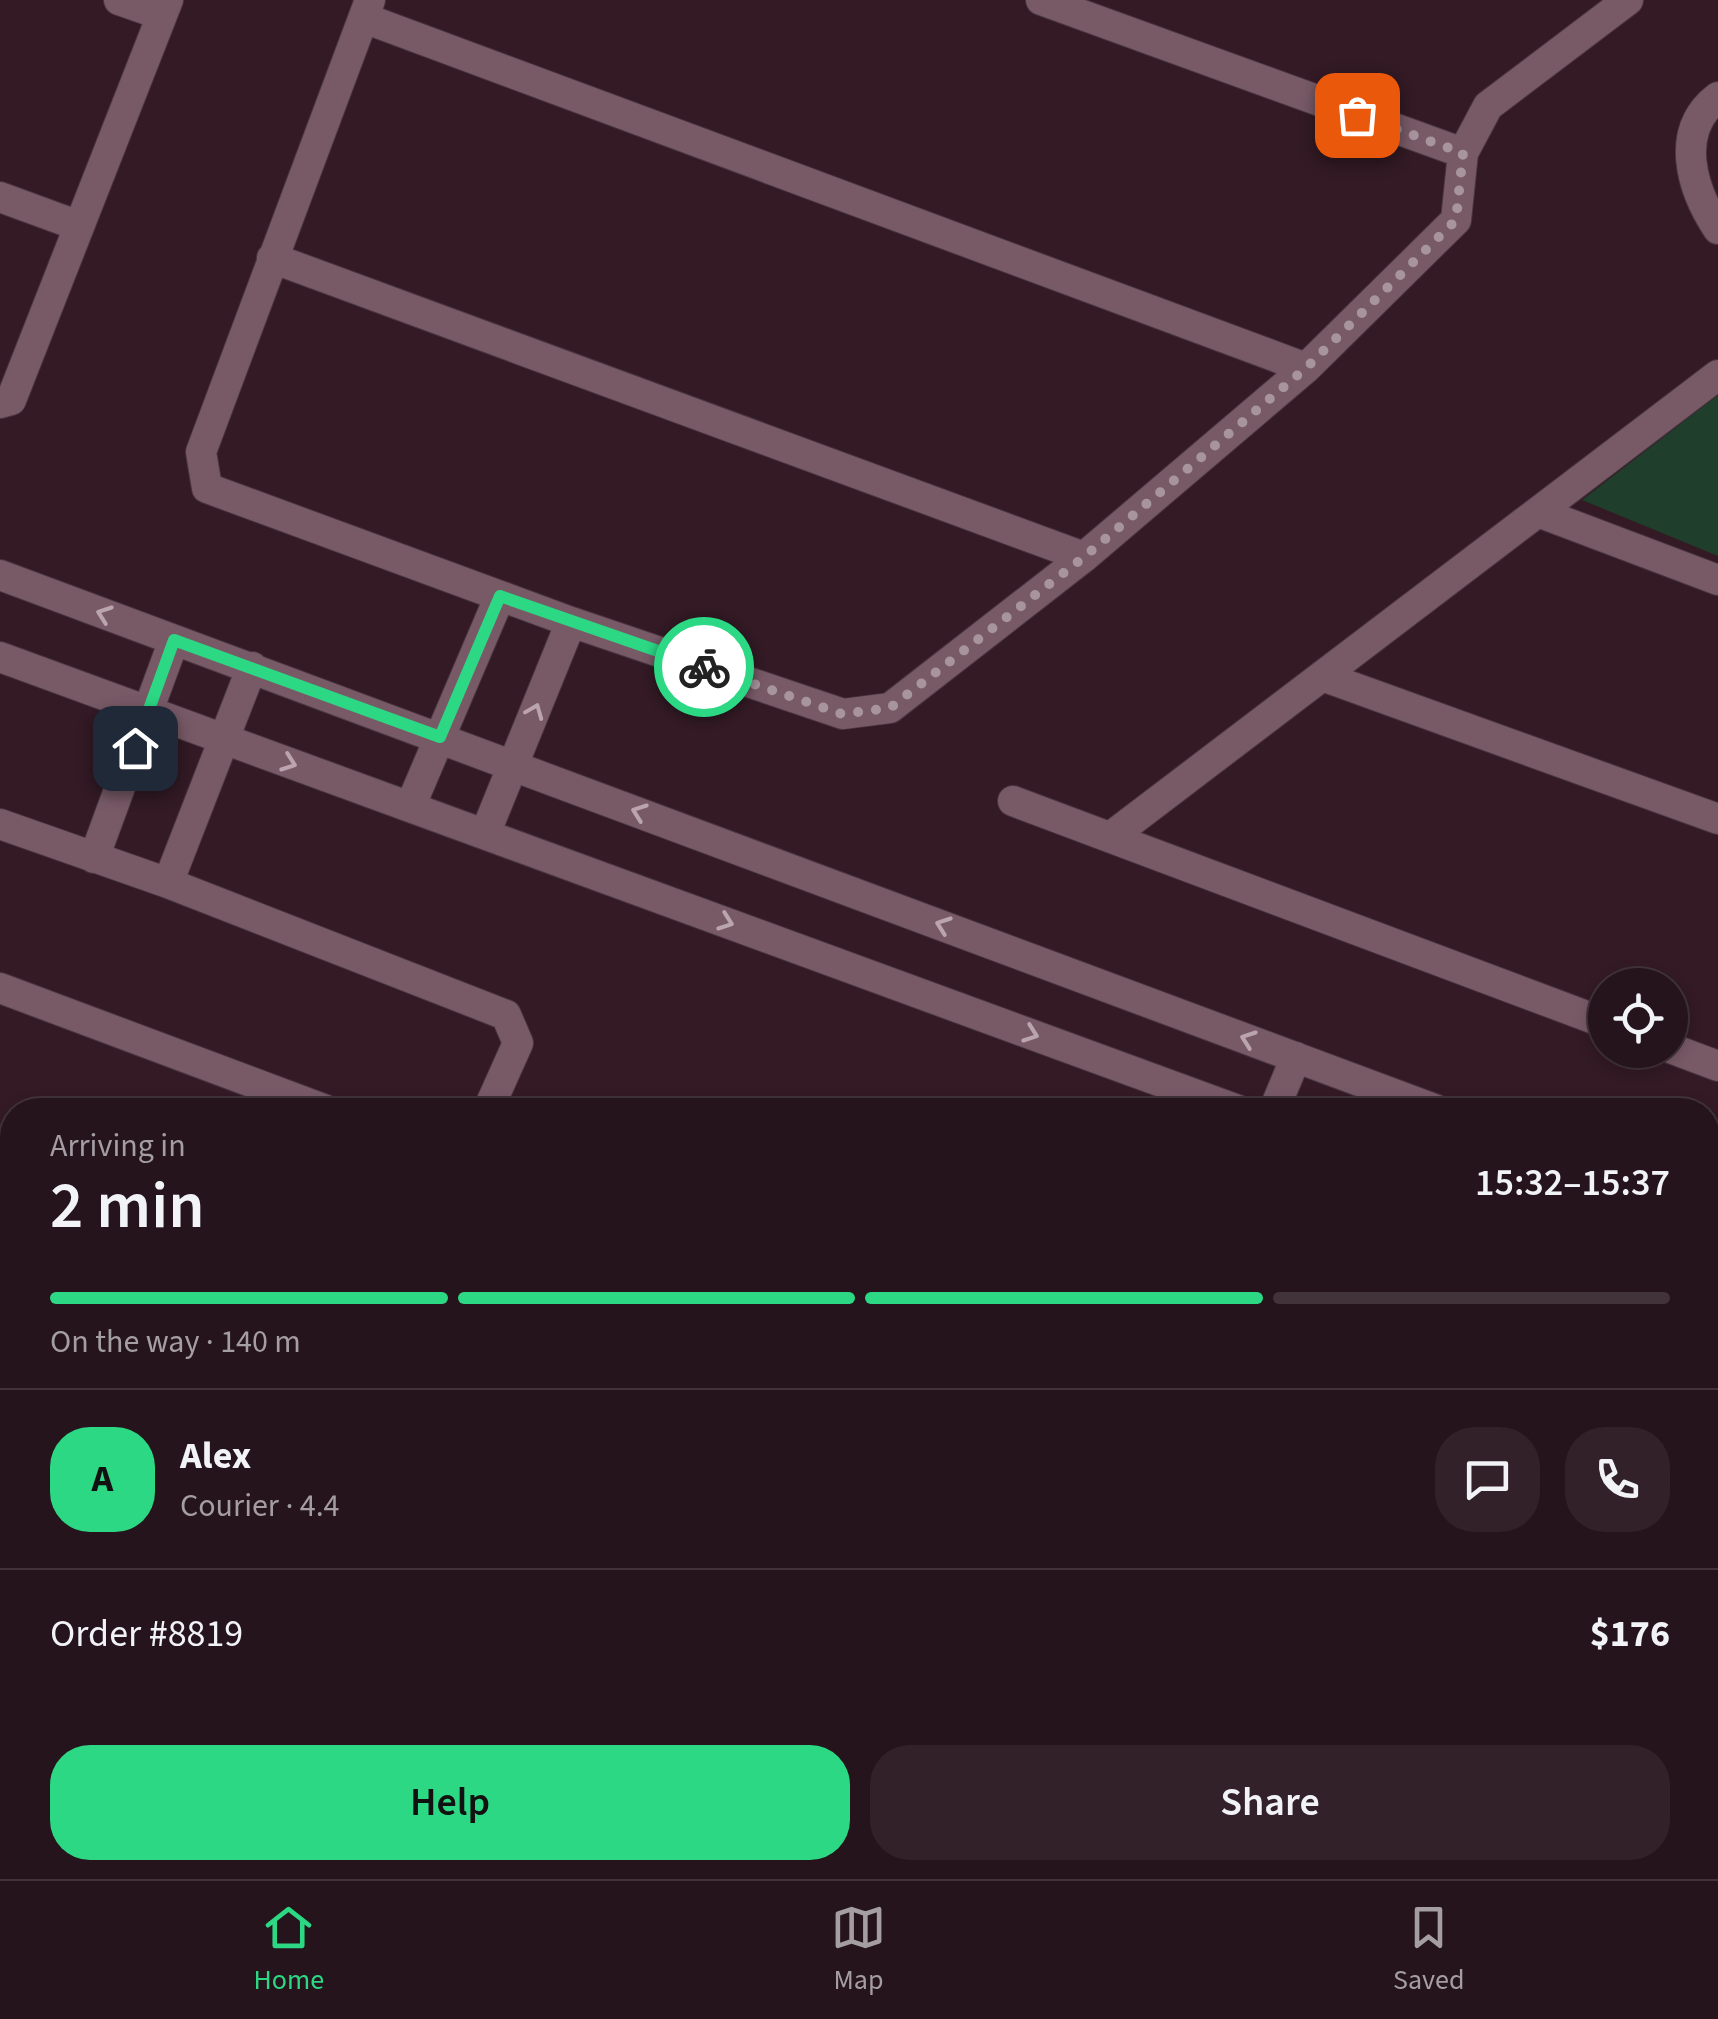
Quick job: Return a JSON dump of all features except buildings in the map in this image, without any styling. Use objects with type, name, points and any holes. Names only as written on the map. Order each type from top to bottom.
[{"type":"street","points":[[0,403],[11,400],[165,8],[119,0]]},
{"type":"street","points":[[1041,0],[1463,153]]},
{"type":"street","points":[[1306,368],[367,9],[202,452],[208,488],[572,622],[842,714],[890,708],[1084,557],[1306,368],[1456,220],[1463,153],[1488,106],[1628,0]]},
{"type":"street","points":[[1718,97],[1694,130],[1689,161],[1706,181],[1718,228]]},
{"type":"street","points":[[0,197],[79,226]]},
{"type":"street","points":[[272,258],[1084,557]]},
{"type":"street","points":[[1113,835],[1718,375]]},
{"type":"street","points":[[1538,512],[1718,580]]},
{"type":"street","points":[[0,575],[1296,1057],[1358,1096]]},
{"type":"street","points":[[410,807],[500,596]]},
{"type":"street","points":[[486,834],[572,622]]},
{"type":"street","points":[[94,858],[174,640]]},
{"type":"street","points":[[0,657],[1205,1098]]},
{"type":"street","points":[[168,883],[252,667]]},
{"type":"street","points":[[1322,676],[1718,819]]},
{"type":"street","points":[[1012,801],[1113,835],[1588,1017]]},
{"type":"street","points":[[0,824],[168,883],[506,1015],[518,1043],[493,1098]]},
{"type":"street","points":[[0,988],[294,1098]]},
{"type":"street","points":[[1688,1055],[1718,1066]]},
{"type":"street","points":[[1279,1098],[1296,1057]]},
{"type":"green space","points":[[1718,395],[1718,556],[1582,500]]},
{"type":"way so far","points":[[704,667],[842,714],[890,708],[1084,557],[1306,368],[1456,220],[1463,153],[1357,115]]},
{"type":"route","points":[[135,748],[174,640],[440,737],[500,596],[704,667]]}]
